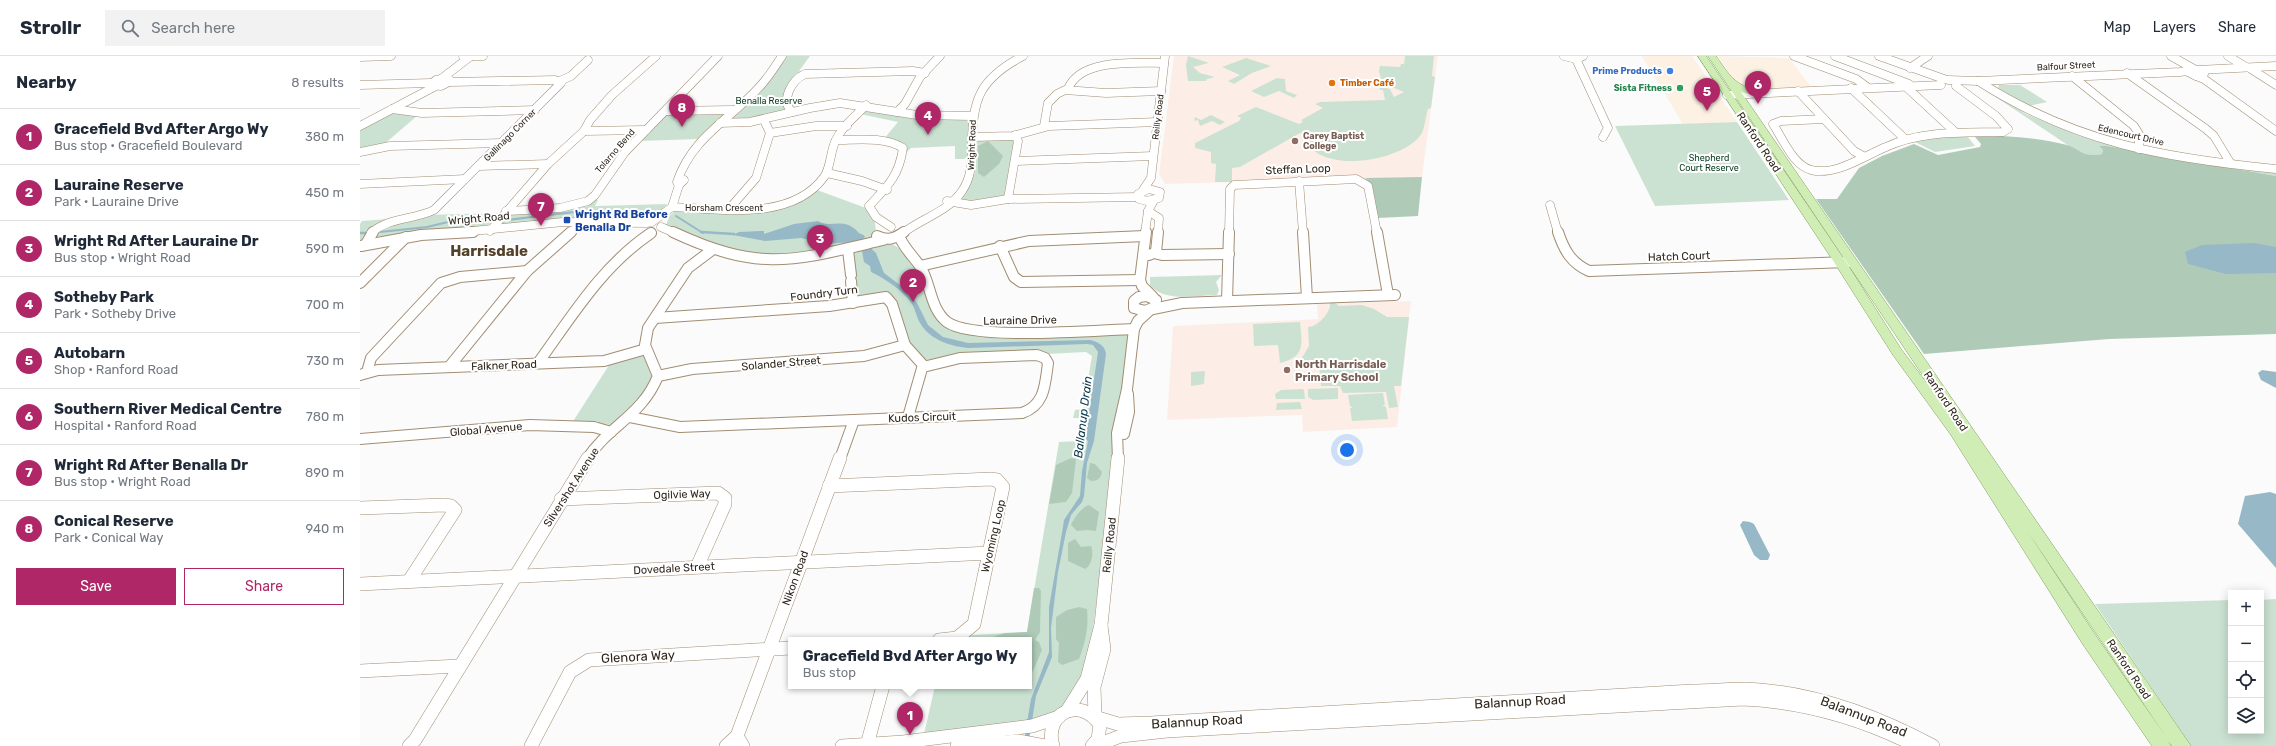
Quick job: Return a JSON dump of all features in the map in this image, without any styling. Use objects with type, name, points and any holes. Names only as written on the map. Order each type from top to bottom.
[{"type":"main road","name":"Ranford Road","points":[[1702,56],[1732,90]]},
{"type":"main road","name":"Ranford Road","points":[[1712,56],[1732,90],[1846,262],[2182,746]]},
{"type":"main road","points":[[1732,90],[1743,90],[1756,93]]},
{"type":"main road","name":"Ranford Road","points":[[1846,262],[1897,352],[1956,432],[2088,638],[2162,746]]},
{"type":"street","points":[[360,57],[391,56]]},
{"type":"street","points":[[460,56],[483,56]]},
{"type":"street","points":[[360,126],[433,85],[474,56]]},
{"type":"street","points":[[360,85],[433,85],[451,81],[474,56]]},
{"type":"street","points":[[490,231],[548,164],[584,131],[590,120],[612,95],[638,74],[656,56]]},
{"type":"street","name":"Tolarno Bend","points":[[506,211],[572,206],[590,200],[621,157],[646,130],[667,111],[679,96],[696,83],[718,56]]},
{"type":"street","points":[[538,363],[613,261],[631,245],[652,233],[686,175],[698,144],[732,110],[762,84],[782,56]]},
{"type":"street","points":[[897,112],[905,106],[919,79],[935,66],[940,56]]},
{"type":"street","name":"Wright Road","points":[[625,223],[638,231],[676,234],[712,250],[740,258],[774,261],[810,258],[859,246],[897,231],[949,202],[966,184],[972,169],[973,116],[984,82],[994,72],[1023,56]]},
{"type":"street","points":[[1564,56],[1580,58],[1608,128],[1603,138]]},
{"type":"street","points":[[1794,56],[1856,79],[1867,87]]},
{"type":"street","points":[[1835,56],[1900,79],[1954,131]]},
{"type":"street","points":[[1875,56],[1910,68]]},
{"type":"street","points":[[1824,119],[1781,121],[1772,125],[1800,165],[1808,169],[1840,168],[1863,156],[1905,139],[1954,131],[2003,132],[2008,129],[2006,125],[1992,113],[1957,87],[1879,56]]},
{"type":"street","points":[[1910,68],[1928,56]]},
{"type":"street","points":[[2171,56],[2276,131]]},
{"type":"street","points":[[2228,56],[2276,85]]},
{"type":"street","points":[[1068,90],[1068,85],[1073,79],[1095,68],[1111,64],[1164,59]]},
{"type":"street","name":"Reilly Road","points":[[1053,746],[1050,733],[1087,678],[1101,625],[1118,465],[1122,454],[1125,424],[1129,412],[1127,389],[1136,325],[1135,304],[1141,283],[1145,236],[1145,200],[1151,178],[1164,59]]},
{"type":"street","points":[[441,79],[451,81],[560,81],[571,76],[588,60]]},
{"type":"street","name":"Balfour Street","points":[[1732,90],[1756,93],[1925,84],[1941,81],[1982,81],[2195,72],[2276,66]]},
{"type":"street","points":[[792,112],[787,107],[786,98],[798,77],[805,74],[913,71],[925,73]]},
{"type":"street","points":[[2129,74],[2214,136],[2231,164]]},
{"type":"street","points":[[2073,77],[2134,126],[2139,134],[2139,148]]},
{"type":"street","name":"Gallinago Corner","points":[[363,245],[368,237],[383,224],[432,211],[561,84],[560,81]]},
{"type":"street","name":"Balfour Street","points":[[1957,87],[1982,81]]},
{"type":"street","name":"Edencourt Drive","points":[[1982,81],[2025,110],[2050,122],[2101,139],[2139,148],[2231,164],[2276,169]]},
{"type":"street","points":[[1851,88],[1905,139]]},
{"type":"street","points":[[1044,126],[1048,103],[1057,94],[1068,90],[1106,93],[1161,92]]},
{"type":"street","points":[[1798,91],[1854,151],[1863,156]]},
{"type":"street","points":[[720,122],[738,123],[764,120],[829,104],[866,105],[897,112],[935,117],[973,116]]},
{"type":"street","name":"Horsham Crescent","points":[[662,217],[730,208],[764,208],[790,203],[813,190],[826,173],[836,140],[866,105]]},
{"type":"street","points":[[392,109],[422,113],[535,110]]},
{"type":"street","points":[[667,111],[732,110]]},
{"type":"street","points":[[360,117],[373,119]]},
{"type":"street","points":[[730,208],[756,178],[770,133],[764,120]]},
{"type":"street","points":[[972,137],[1015,135],[1044,126],[1158,122]]},
{"type":"street","points":[[770,133],[812,126],[847,126]]},
{"type":"street","points":[[584,131],[646,130]]},
{"type":"street","points":[[1008,199],[1018,141],[1015,135]]},
{"type":"street","points":[[836,140],[876,140],[902,147],[904,151],[901,163],[893,181],[887,190],[870,205],[870,210],[876,217],[897,231]]},
{"type":"street","points":[[360,152],[390,146],[502,143]]},
{"type":"street","points":[[1015,161],[1153,156]]},
{"type":"street","points":[[479,166],[548,164]]},
{"type":"street","points":[[826,173],[864,181],[887,190]]},
{"type":"street","name":"Reilly Road","points":[[1145,200],[1155,190],[1151,178]]},
{"type":"street","name":"Steffan Loop","points":[[1228,301],[1230,193],[1232,187],[1245,183],[1356,179],[1368,186],[1391,295],[1307,298]]},
{"type":"street","points":[[360,184],[465,180]]},
{"type":"street","points":[[1182,303],[1143,296],[1135,304],[1141,311],[1182,303],[1307,298],[1299,181]]},
{"type":"street","points":[[949,202],[971,205],[1008,199],[1121,196],[1145,200],[1159,218],[1157,247],[1154,253]]},
{"type":"street","name":"Hatch Court","points":[[1550,204],[1568,256],[1576,266],[1589,272],[1846,262]]},
{"type":"street","points":[[631,245],[638,231],[662,217]]},
{"type":"street","name":"Wright Road","points":[[363,245],[406,237],[583,222],[625,223],[662,217],[676,234]]},
{"type":"street","points":[[876,217],[882,237]]},
{"type":"street","points":[[449,367],[527,271],[583,222]]},
{"type":"street","name":"Lauraine Drive","points":[[897,231],[904,248],[920,266],[938,312],[947,322],[964,330],[988,333],[1136,325]]},
{"type":"street","points":[[920,266],[1000,246],[1038,240],[1145,236]]},
{"type":"street","points":[[360,282],[406,237]]},
{"type":"street","name":"Lauraine Drive","points":[[882,237],[904,248]]},
{"type":"street","points":[[853,303],[851,278],[859,246]]},
{"type":"street","points":[[1000,246],[1014,277],[1021,282],[1141,283],[1154,298],[1157,305],[1136,325]]},
{"type":"street","points":[[658,376],[646,349],[646,335],[688,268],[712,250]]},
{"type":"street","points":[[1143,258],[1154,253],[1162,255],[1229,254]]},
{"type":"street","points":[[363,374],[371,358],[439,284],[460,277],[527,271]]},
{"type":"street","name":"Foundry Turn","points":[[656,318],[716,316],[853,303],[878,297],[889,299],[904,345],[918,358],[923,367]]},
{"type":"street","name":"Solander Street","points":[[658,376],[692,369],[864,356],[904,345]]},
{"type":"street","name":"Falkner Road","points":[[363,374],[378,370],[604,361],[646,349]]},
{"type":"street","name":"Kudos Circuit","points":[[630,417],[680,427],[1022,413],[1033,410],[1041,401],[1048,363],[1042,356],[1007,356],[960,358],[923,367]]},
{"type":"street","points":[[908,417],[923,367]]},
{"type":"street","name":"Silvershot Avenue","points":[[413,744],[561,499],[591,453],[611,432],[630,417],[650,395],[658,376]]},
{"type":"street","name":"Nikon Road","points":[[735,743],[854,420]]},
{"type":"street","name":"Global Avenue","points":[[360,439],[530,425],[594,427],[611,432]]},
{"type":"street","name":"Wyoming Loop","points":[[829,486],[991,479],[997,480],[1003,486],[974,624],[958,637]]},
{"type":"street","name":"Ogilvie Way","points":[[561,499],[710,492],[720,494],[725,498],[725,504],[696,567]]},
{"type":"street","points":[[360,508],[444,505],[454,508],[454,513],[450,520],[409,581]]},
{"type":"street","name":"Dovedale Street","points":[[360,584],[988,553]]},
{"type":"street","name":"Reilly Road","points":[[1093,746],[1100,732],[1096,717],[1094,690],[1104,654],[1105,641],[1101,625]]},
{"type":"street","points":[[770,648],[788,648]]},
{"type":"street","name":"Glenora Way","points":[[530,746],[570,672],[586,661],[595,658],[770,648]]},
{"type":"street","points":[[360,671],[459,666]]},
{"type":"street","points":[[867,745],[882,689]]},
{"type":"street","name":"Balannup Road","points":[[1093,746],[1110,738],[1126,735],[1756,690],[1806,696],[1832,703],[1875,718],[1933,746]]},
{"type":"street","name":"Balannup Road","points":[[842,746],[867,745],[1032,726],[1063,714],[1082,709],[1096,717],[1118,724],[1672,697],[1748,699],[1788,702],[1856,719],[1916,746]]},
{"type":"street","points":[[957,746],[1018,741],[1046,746]]},
{"type":"shaded area","name":"Carey Baptist College","points":[[1174,56],[1438,56],[1422,177],[1165,184],[1159,174]]},
{"type":"shaded area","points":[[1642,56],[1692,56],[1737,122],[1683,124]]},
{"type":"shaded area","points":[[1718,56],[1789,58],[1812,88],[1751,90],[1737,85]]},
{"type":"shaded area","name":"North Harrisdale Primary School","points":[[1411,301],[1397,427],[1303,432],[1302,415],[1167,420],[1173,326],[1318,319],[1317,304]]},
{"type":"green space","name":"Benalla Reserve","points":[[785,56],[810,56],[799,71],[812,71],[798,77],[786,110],[738,122],[728,118]]},
{"type":"green space","points":[[1188,56],[1209,63],[1193,67],[1200,73],[1215,77],[1207,79],[1206,81],[1188,81],[1186,65]]},
{"type":"green space","points":[[1405,56],[1434,56],[1432,76],[1435,77],[1431,108],[1428,109],[1422,133],[1411,144],[1398,151],[1383,157],[1367,160],[1335,160],[1322,155],[1311,148],[1305,141],[1305,135],[1300,133],[1240,167],[1232,168],[1232,182],[1215,182],[1216,164],[1211,163],[1211,152],[1195,148],[1195,143],[1239,121],[1241,118],[1237,116],[1256,107],[1299,124],[1303,122],[1301,120],[1323,108],[1315,104],[1320,102],[1385,100],[1383,90],[1380,90],[1379,86],[1390,89],[1394,97],[1404,92],[1382,83],[1379,71],[1380,66],[1400,67],[1401,64],[1404,64]]},
{"type":"green space","points":[[1246,58],[1271,66],[1252,73],[1234,84],[1228,81],[1240,75],[1222,67]]},
{"type":"green space","points":[[1277,78],[1285,79],[1286,91],[1297,95],[1294,98],[1279,91],[1264,97],[1251,91]]},
{"type":"green space","points":[[1999,85],[2020,85],[2047,102],[2029,106],[1998,88]]},
{"type":"green space","points":[[1981,87],[2026,114],[2081,136],[2276,171],[2276,176],[2107,146],[2099,146],[2103,150],[2102,154],[2091,156],[2078,152]]},
{"type":"green space","points":[[868,110],[966,119],[969,121],[969,156],[964,159],[955,159],[955,146],[911,148],[907,152],[904,145],[883,140],[898,122],[860,114]]},
{"type":"green space","points":[[394,112],[418,115],[382,146],[360,150],[360,128]]},
{"type":"green space","points":[[725,113],[699,139],[639,141],[667,114]]},
{"type":"green space","points":[[1211,115],[1225,122],[1220,125],[1212,121],[1200,126],[1198,120],[1194,121],[1195,117],[1201,120]]},
{"type":"green space","name":"Shepherd Court Reserve","points":[[1737,122],[1789,200],[1655,206],[1615,126]]},
{"type":"green space","points":[[1977,135],[2011,136],[2045,140],[2067,145],[2090,155],[2102,154],[2103,150],[2099,146],[2107,146],[2276,176],[2276,334],[2109,339],[1924,354],[1816,199],[1837,199],[1859,168],[1882,156],[1914,144],[1938,155],[1980,147],[1981,144],[1975,137]]},
{"type":"green space","points":[[1951,136],[1967,136],[1975,146],[1935,152],[1915,142]]},
{"type":"green space","points":[[979,140],[1014,140],[1006,194],[1004,196],[981,202],[961,200],[975,173],[977,142]]},
{"type":"green space","points":[[988,141],[1003,156],[999,164],[984,177],[978,173],[978,146]]},
{"type":"green space","points":[[1422,177],[1418,216],[1378,218],[1370,183],[1365,178]]},
{"type":"green space","points":[[817,190],[866,208],[875,222],[876,233],[866,240],[824,254],[736,255],[666,225],[670,215],[677,210],[752,210]]},
{"type":"green space","points":[[593,200],[598,200],[595,206],[667,204],[653,220],[500,225],[500,221],[511,213],[581,207]]},
{"type":"green space","points":[[501,213],[486,227],[374,237],[380,228],[425,215]]},
{"type":"green space","points":[[388,219],[360,242],[360,224],[362,221]]},
{"type":"green space","points":[[890,243],[898,247],[913,265],[931,299],[958,330],[1127,333],[1129,337],[1089,662],[1067,703],[1045,720],[924,734],[934,689],[1032,689],[1032,637],[968,637],[972,635],[1027,632],[1059,442],[1078,441],[1082,418],[1073,418],[1075,410],[1083,409],[1092,356],[1086,352],[925,360],[907,340],[895,301],[858,299],[853,253]]},
{"type":"green space","points":[[1222,275],[1216,282],[1219,290],[1217,295],[1191,297],[1172,296],[1156,291],[1150,285],[1150,277]]},
{"type":"green space","points":[[1330,303],[1335,303],[1339,306],[1362,305],[1374,309],[1387,317],[1409,317],[1401,386],[1394,386],[1398,407],[1389,408],[1386,392],[1343,393],[1340,386],[1321,386],[1319,365],[1300,366],[1300,361],[1309,346],[1308,327],[1315,325],[1323,319],[1330,307]]},
{"type":"green space","points":[[1300,322],[1301,343],[1298,353],[1294,357],[1280,363],[1278,345],[1254,346],[1253,324]]},
{"type":"green space","points":[[642,355],[645,356],[653,377],[651,385],[618,422],[609,425],[598,423],[598,421],[572,423],[611,362]]},
{"type":"green space","points":[[1205,371],[1204,384],[1191,386],[1191,372]]},
{"type":"green space","points":[[1338,388],[1338,399],[1313,400],[1308,397],[1308,389]]},
{"type":"green space","points":[[1281,390],[1304,390],[1305,399],[1276,399],[1275,394]]},
{"type":"green space","points":[[1383,393],[1385,405],[1382,405],[1386,407],[1388,419],[1352,421],[1350,408],[1353,408],[1350,406],[1348,395]]},
{"type":"green space","points":[[1300,402],[1302,409],[1276,410],[1277,403]]},
{"type":"green space","points":[[1071,458],[1076,459],[1072,493],[1066,502],[1049,504],[1056,465]]},
{"type":"green space","points":[[1090,463],[1095,464],[1102,472],[1101,476],[1097,480],[1091,481],[1087,478]]},
{"type":"green space","points":[[1089,505],[1099,512],[1096,531],[1077,531],[1071,525],[1078,513]]},
{"type":"green space","points":[[1075,539],[1081,547],[1091,546],[1092,559],[1085,569],[1068,561],[1068,543]]},
{"type":"green space","points":[[1034,588],[1039,588],[1041,591],[1040,632],[1035,640],[1039,642],[1042,650],[1032,673],[1032,637],[992,637],[1005,633],[1027,632]]},
{"type":"green space","points":[[2276,599],[2276,746],[2191,746],[2095,604],[2228,600],[2228,734],[2264,734],[2264,600]]},
{"type":"green space","points":[[1079,607],[1087,609],[1087,629],[1083,647],[1079,659],[1062,665],[1058,662],[1059,643],[1056,639],[1056,617],[1067,610]]},
{"type":"water","points":[[818,221],[827,224],[847,225],[853,227],[863,235],[865,237],[862,240],[876,253],[884,273],[908,291],[917,303],[928,325],[943,337],[968,343],[1090,340],[1101,344],[1104,348],[1106,354],[1094,441],[1087,463],[1084,496],[1082,502],[1071,515],[1066,532],[1058,572],[1051,628],[1052,657],[1036,696],[1028,746],[1023,746],[1031,699],[1049,652],[1049,607],[1064,520],[1080,496],[1082,471],[1088,441],[1085,439],[1098,352],[1093,345],[1087,344],[968,348],[954,346],[935,338],[924,329],[912,303],[898,289],[871,272],[870,266],[864,262],[862,251],[853,242],[826,244],[801,238],[765,241],[733,235],[739,232],[761,231],[764,231],[764,234],[794,224]]},
{"type":"water","points":[[2254,243],[2276,247],[2276,273],[2226,274],[2188,264],[2185,252],[2202,245]]},
{"type":"water","points":[[2262,370],[2276,372],[2276,388],[2261,380],[2258,373]]},
{"type":"water","points":[[2270,492],[2276,494],[2276,568],[2238,524],[2245,496]]},
{"type":"water","points":[[1743,521],[1754,524],[1770,555],[1768,560],[1760,560],[1754,555],[1740,525]]},
{"type":"waterway","points":[[507,220],[574,212],[651,215]]},
{"type":"waterway","points":[[676,216],[701,232]]},
{"type":"waterway","points":[[380,232],[427,227],[448,222],[488,221]]},
{"type":"waterway","points":[[701,232],[734,234]]},
{"type":"waterway","points":[[360,233],[366,233]]},
{"type":"place","name":"Prime Products","points":[[1670,71]]},
{"type":"place","name":"Timber Café","points":[[1332,83]]},
{"type":"place","name":"Sista Fitness","points":[[1680,88]]},
{"type":"place","name":"Southern River Medical Centre","points":[[1758,104]]},
{"type":"place","name":"Autobarn","points":[[1707,111]]},
{"type":"place","name":"Conical Reserve","points":[[682,127]]},
{"type":"place","name":"Sotheby Park","points":[[928,135]]},
{"type":"place","name":"Carey Baptist College","points":[[1295,141]]},
{"type":"place","name":"Wright Rd Before Benalla Dr","points":[[567,220]]},
{"type":"place","name":"Wright Rd After Benalla Dr","points":[[541,226]]},
{"type":"place","name":"Wright Rd After Lauraine Dr","points":[[820,258]]},
{"type":"place","name":"Lauraine Reserve","points":[[913,302]]},
{"type":"place","name":"North Harrisdale Primary School","points":[[1287,370]]},
{"type":"place","name":"Gracefield Bvd After Argo Wy","points":[[910,735]]},
{"type":"district","name":"Harrisdale","points":[[489,251]]},
{"type":"water label","name":"Ballanup Drain","points":[[1083,417]]}]
